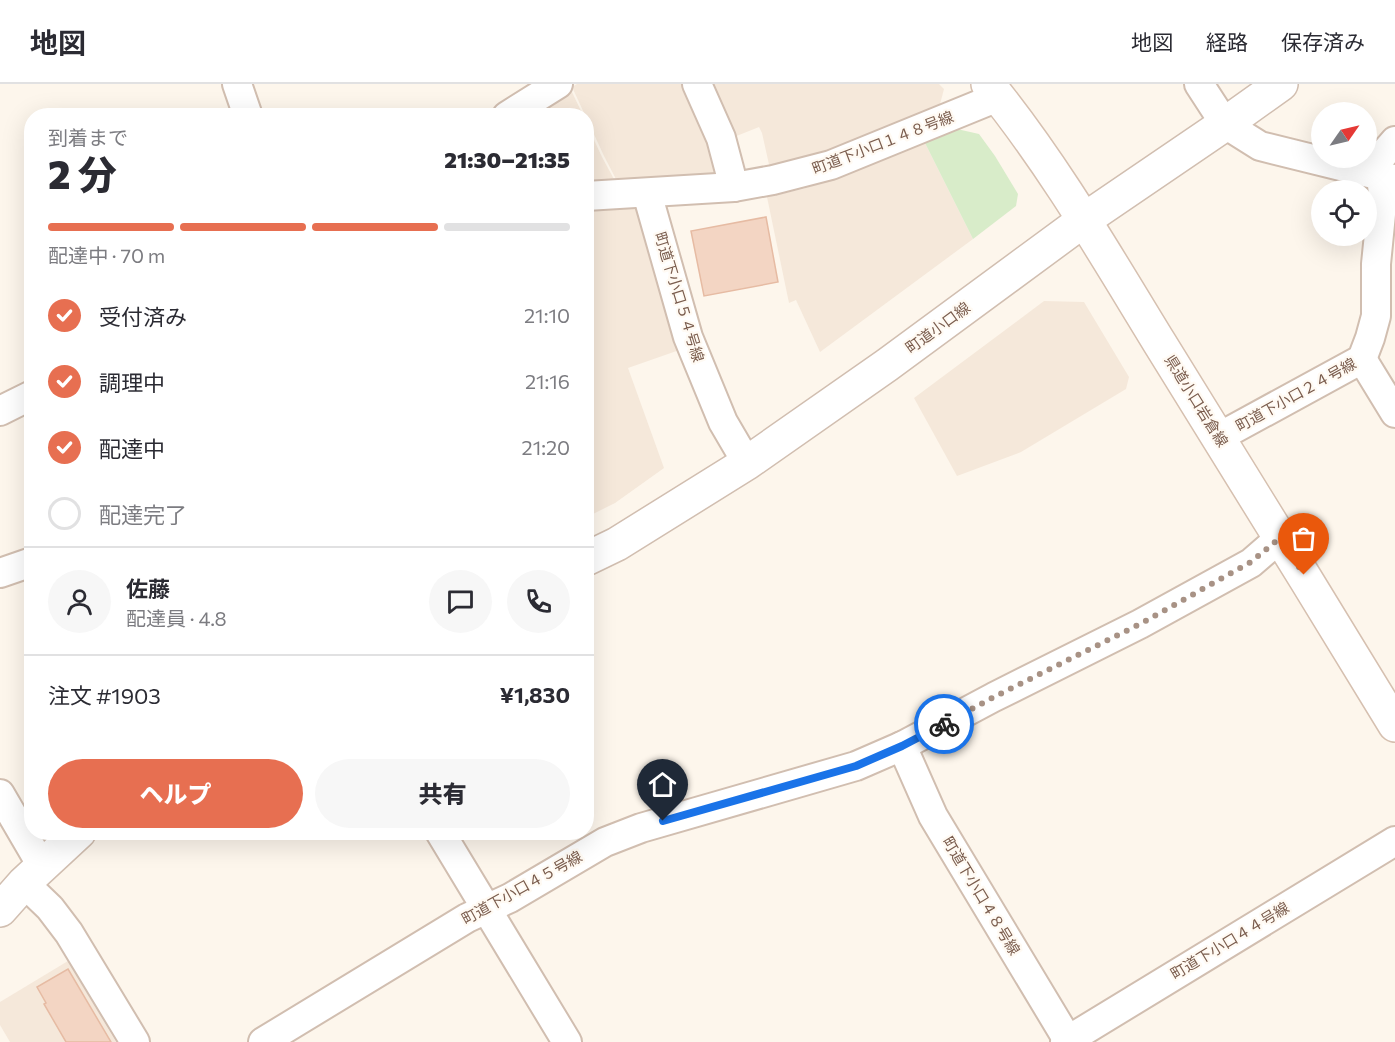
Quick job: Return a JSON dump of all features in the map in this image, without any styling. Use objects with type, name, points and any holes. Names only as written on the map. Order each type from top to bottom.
[{"type":"street","points":[[237,84],[245,108]]},
{"type":"street","points":[[520,108],[558,84]]},
{"type":"street","points":[[697,84],[721,138],[734,187]]},
{"type":"street","points":[[1199,84],[1225,124],[1260,146],[1388,177]]},
{"type":"street","name":"町道小口線","points":[[594,555],[617,544],[747,463],[887,365],[1084,220],[1281,84]]},
{"type":"street","name":"町道下小口１４８号線","points":[[594,196],[734,187],[831,165],[993,91]]},
{"type":"street","name":"県道小口岩倉線","points":[[993,91],[1084,220],[1392,713]]},
{"type":"street","name":"町道下小口２４号線","points":[[1219,437],[1362,359],[1370,338],[1386,311],[1376,264],[1383,194],[1388,177],[1375,164],[1395,141]]},
{"type":"street","name":"町道下小口５４号線","points":[[647,193],[688,337],[723,422],[747,463]]},
{"type":"street","points":[[1362,359],[1395,413]]},
{"type":"street","points":[[0,411],[24,399]]},
{"type":"street","name":"町道下小口４５号線","points":[[263,1042],[467,918],[510,898],[605,842],[641,828],[856,766],[902,746],[1140,624],[1251,562],[1281,537]]},
{"type":"street","points":[[0,573],[24,565]]},
{"type":"street","name":"町道下小口４８号線","points":[[902,746],[933,816],[1077,1039]]},
{"type":"street","points":[[0,794],[33,874],[50,908],[69,933],[135,1042]]},
{"type":"street","points":[[0,910],[33,874],[70,840]]},
{"type":"street","points":[[445,840],[567,1042]]},
{"type":"street","name":"町道下小口４４号線","points":[[1077,1039],[1395,841]]},
{"type":"shaded area","points":[[577,84],[688,84],[720,169],[716,176],[617,181],[594,134],[594,108],[582,108],[572,87]]},
{"type":"shaded area","points":[[706,84],[939,84],[944,89],[939,108],[808,159],[770,169],[759,127],[729,139]]},
{"type":"shaded area","points":[[570,88],[580,108],[539,108]]},
{"type":"shaded area","points":[[594,140],[602,157],[615,181],[594,182]]},
{"type":"shaded area","points":[[925,143],[973,239],[820,352],[796,300],[789,303],[767,197],[803,189],[847,174]]},
{"type":"shaded area","points":[[648,206],[688,347],[628,368],[664,468],[615,503],[594,514],[594,210]]},
{"type":"shaded area","points":[[1044,301],[1084,302],[1129,377],[1126,389],[1021,452],[957,476],[914,398]]},
{"type":"shaded area","points":[[68,961],[116,1042],[10,1042],[0,1025],[0,1002]]},
{"type":"green space","points":[[957,129],[979,134],[1018,194],[1016,206],[973,239],[925,143]]},
{"type":"building","points":[[766,217],[778,282],[704,296],[691,231]]},
{"type":"building","points":[[68,969],[111,1042],[66,1042],[37,987]]},
{"type":"way so far","points":[[944,724],[1140,624],[1251,562],[1281,537],[1304,575]]},
{"type":"route","points":[[663,821],[856,766],[944,724]]}]
